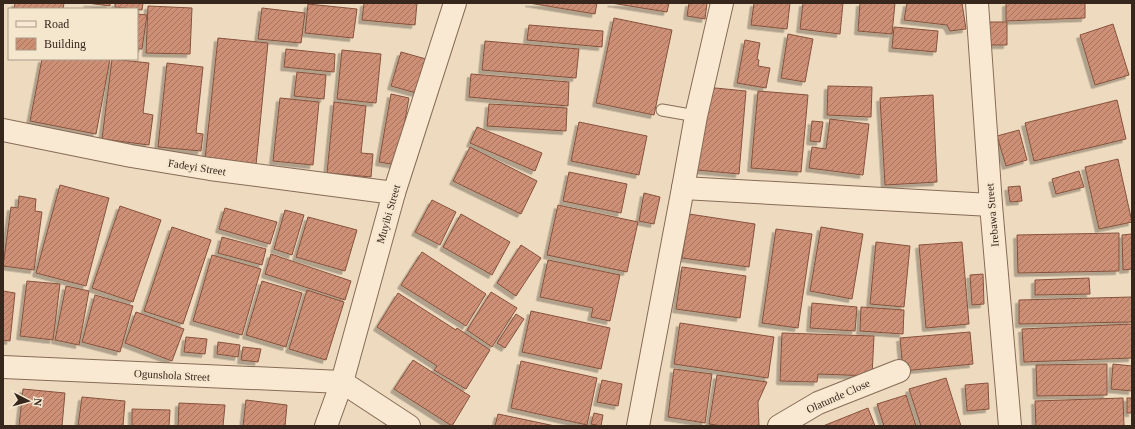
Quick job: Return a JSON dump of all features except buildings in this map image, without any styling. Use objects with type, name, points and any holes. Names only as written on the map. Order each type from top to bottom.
[{"type":"street","name":"Muyibi Street","points":[[326,426],[342,382],[394,193],[455,3]]},
{"type":"street","points":[[638,426],[684,188],[696,116],[722,3]]},
{"type":"street","name":"Irebawa Street","points":[[977,3],[991,205],[1010,426]]},
{"type":"street","name":"Fadeyi Street","points":[[3,130],[131,156],[203,168],[394,193]]},
{"type":"street","points":[[684,188],[991,205]]},
{"type":"street","name":"Ogunshola Street","points":[[3,367],[342,382]]},
{"type":"street","name":"Olatunde Close","points":[[779,426],[818,403],[899,371]]},
{"type":"street","points":[[342,382],[409,426]]},
{"type":"lane","points":[[662,110],[696,116]]}]
